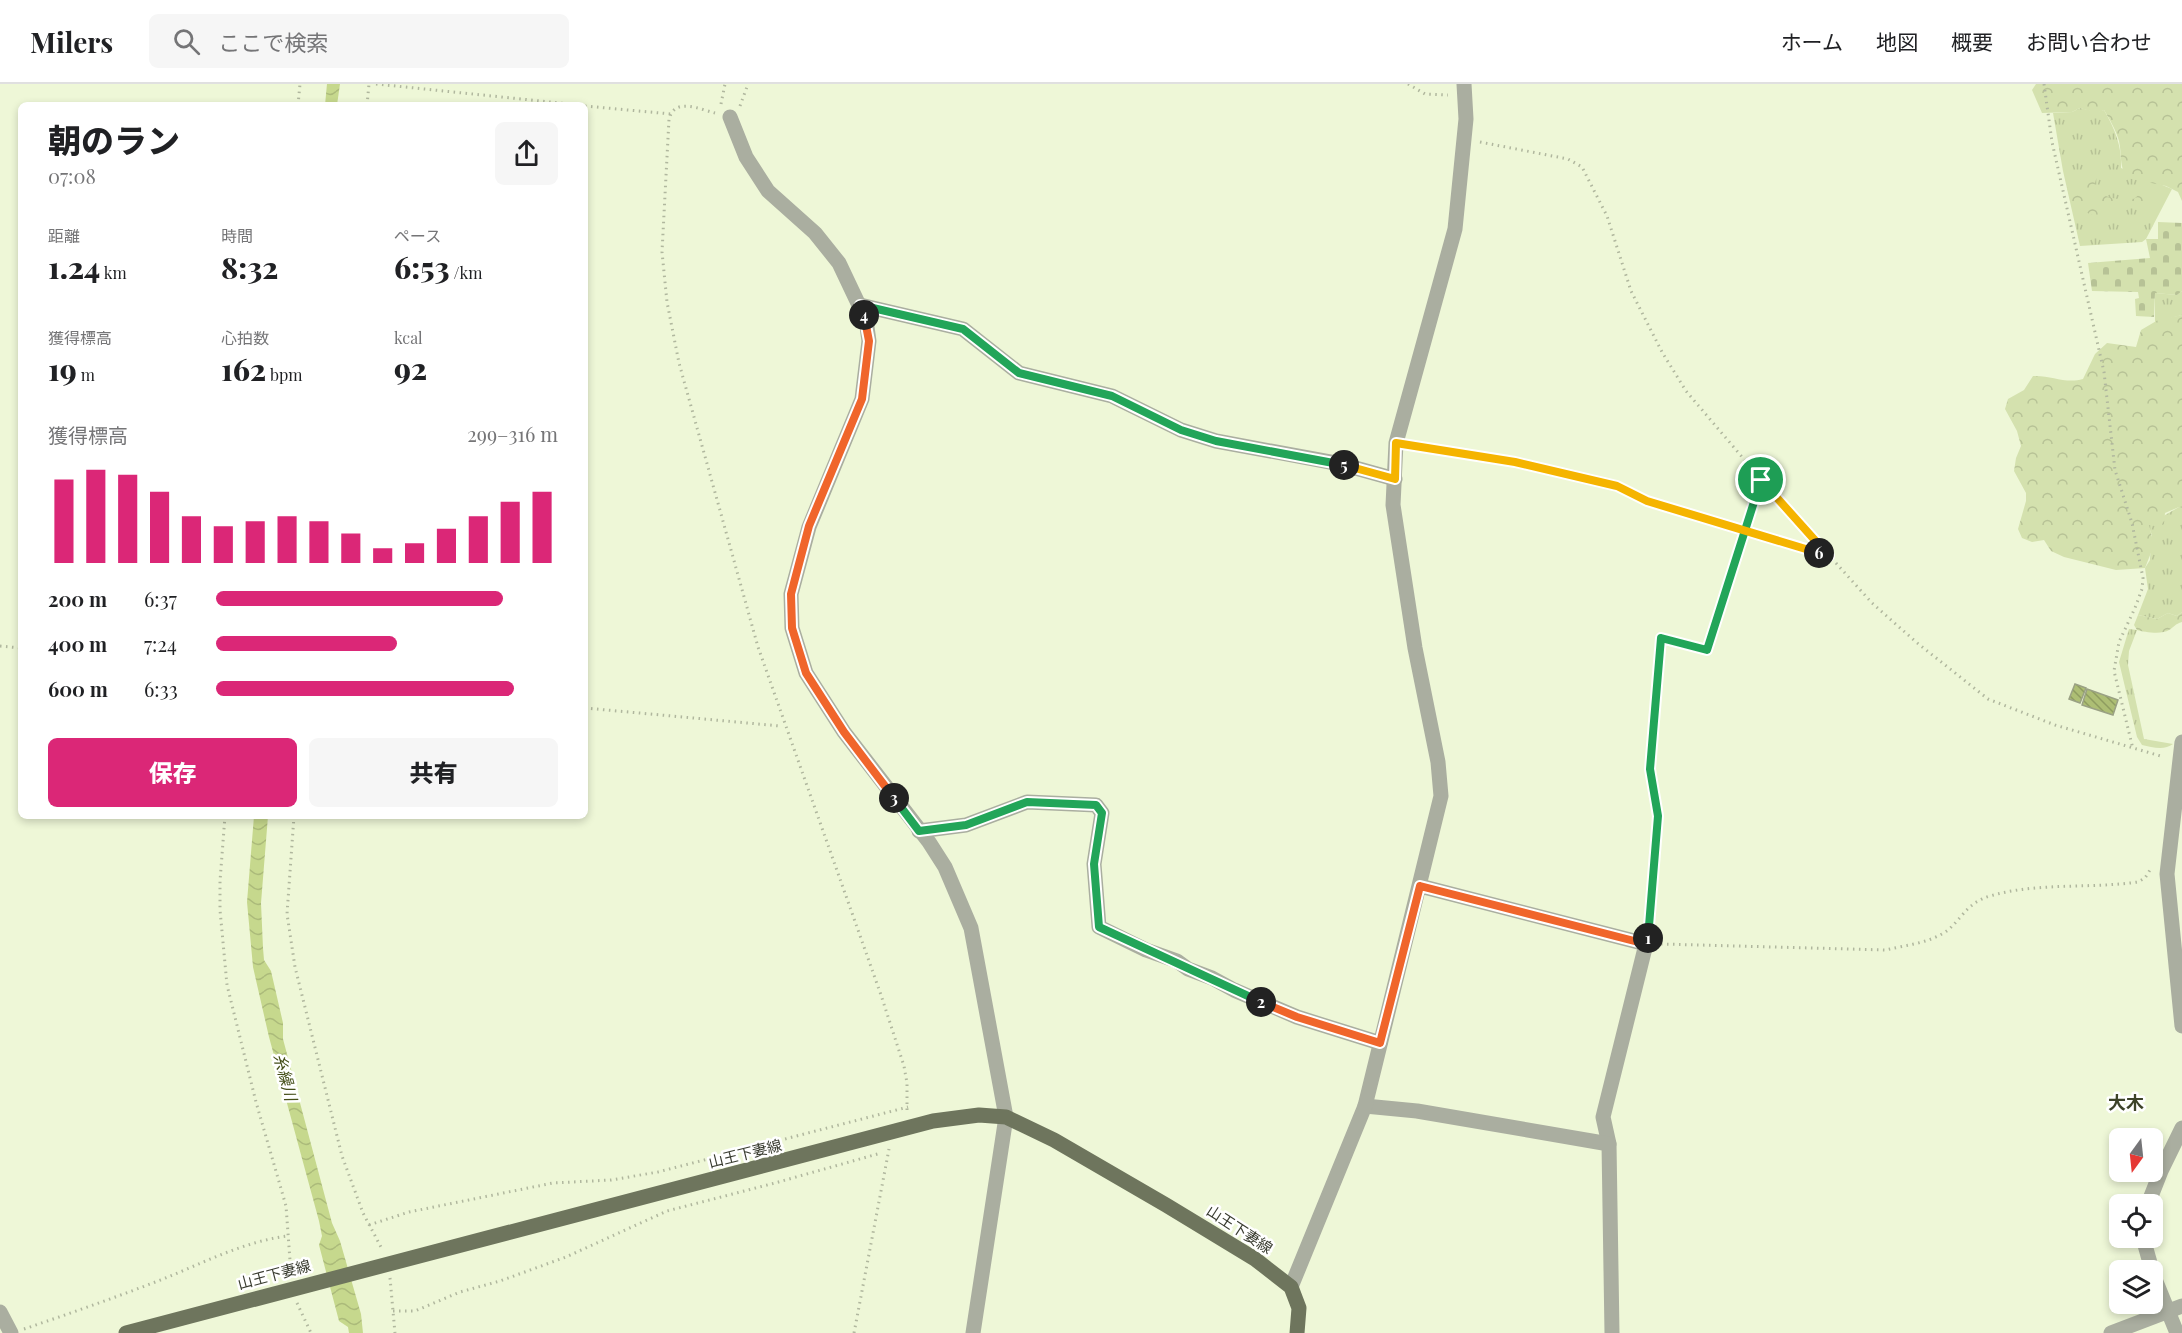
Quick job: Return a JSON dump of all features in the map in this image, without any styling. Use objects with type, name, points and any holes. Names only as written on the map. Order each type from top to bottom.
[{"type":"main road","name":"山王下妻線","points":[[126,1333],[388,1262],[898,1130],[956,1117],[979,1115],[1006,1117],[1054,1140],[1256,1259],[1291,1287]]},
{"type":"main road","points":[[1291,1287],[1299,1308],[1297,1333]]},
{"type":"street","points":[[1291,1287],[1365,1106],[1441,796],[1438,762],[1414,648],[1393,506],[1396,443],[1455,229],[1464,139],[1465,90]]},
{"type":"street","points":[[730,117],[746,157],[768,191],[814,233],[839,263],[866,320],[869,341],[862,399],[809,526],[791,594],[792,628],[806,673],[844,732],[929,842],[945,867],[971,928],[1006,1117],[973,1333]]},
{"type":"street","points":[[860,305],[963,329],[1019,373],[1112,396],[1181,430],[1216,441],[1341,464],[1395,479]]},
{"type":"street","points":[[2182,742],[2167,874],[2182,1026]]},
{"type":"street","points":[[919,831],[966,825],[1027,802],[1096,805],[1102,813],[1094,864],[1099,927],[1297,1017],[1380,1043]]},
{"type":"street","points":[[1420,886],[1646,944],[1603,1117],[1609,1144],[1612,1333]]},
{"type":"street","points":[[1365,1106],[1417,1111],[1609,1144]]},
{"type":"street","points":[[2152,1194],[2182,1128]]},
{"type":"street","points":[[2163,1300],[2177,1333]]},
{"type":"street","points":[[2111,1333],[2182,1306]]},
{"type":"street","points":[[0,1312],[17,1331]]},
{"type":"path","points":[[298,102],[300,84]]},
{"type":"path","points":[[367,102],[369,84]]},
{"type":"path","points":[[376,84],[550,102]]},
{"type":"path","points":[[726,84],[718,114],[681,106],[676,107],[671,114],[662,252],[667,302],[679,363],[758,647],[904,1066],[908,1107],[888,1151],[854,1333]]},
{"type":"path","points":[[730,117],[736,112],[748,84]]},
{"type":"path","points":[[1408,84],[1425,94],[1465,90]]},
{"type":"path","points":[[2044,84],[2052,142],[2104,372],[2115,470],[2132,523],[2143,578],[2142,589],[2119,642],[2114,661],[2114,671],[2133,749]]},
{"type":"path","points":[[588,106],[671,114]]},
{"type":"path","points":[[1464,139],[1568,159],[1582,167],[1607,216],[1631,291],[1662,352],[1686,391],[1761,480],[1872,603],[1916,642],[1988,699],[2055,725],[2133,749],[2181,760]]},
{"type":"path","points":[[1396,443],[1515,462],[1617,486],[1647,501],[1829,556]]},
{"type":"path","points":[[1761,480],[1707,650],[1661,638],[1650,769],[1658,816],[1649,933],[1646,944],[1886,950],[1936,936],[1948,930],[1976,901],[1990,896],[2012,891],[2138,882],[2145,878],[2153,861]]},
{"type":"path","points":[[0,646],[18,648]]},
{"type":"path","points":[[588,708],[780,726]]},
{"type":"path","points":[[225,819],[220,910],[227,985],[256,1102],[286,1206],[290,1288],[311,1333]]},
{"type":"path","points":[[294,819],[288,883],[290,938],[304,1008],[342,1156],[352,1187],[388,1262],[395,1333]]},
{"type":"path","points":[[369,1225],[409,1212],[553,1183],[611,1180],[658,1172],[908,1107]]},
{"type":"path","points":[[393,1311],[415,1311],[460,1292],[500,1281],[566,1257],[667,1211],[775,1184],[888,1151]]},
{"type":"path","points":[[17,1331],[159,1281],[252,1244],[270,1238],[288,1236]]},
{"type":"green space","points":[[2036,84],[2182,84],[2182,201],[2178,192],[2166,186],[2127,178],[2122,165],[2118,137],[2104,110],[2097,113],[2080,108],[2072,112],[2042,113],[2032,90]]},
{"type":"green space","points":[[2080,108],[2097,112],[2104,110],[2117,138],[2121,168],[2172,189],[2146,239],[2142,242],[2080,246],[2053,113],[2072,112]]},
{"type":"green space","points":[[2087,170],[2094,172],[2097,176],[2093,190],[2106,196],[2115,199],[2129,197],[2134,199],[2143,191],[2155,190],[2163,197],[2157,207],[2140,202],[2131,206],[2114,204],[2111,217],[2107,221],[2073,207],[2067,188],[2070,186],[2086,189]]},
{"type":"green space","points":[[2158,222],[2182,223],[2182,291],[2177,295],[2155,293],[2154,317],[2136,316],[2135,299],[2139,298],[2138,292],[2092,291],[2088,263],[2150,258],[2146,239],[2158,239]]},
{"type":"green space","points":[[2182,291],[2182,315],[2155,322],[2155,293],[2177,295]]},
{"type":"green space","points":[[2182,315],[2182,508],[2179,507],[2165,513],[2164,524],[2160,527],[2149,525],[2154,545],[2145,568],[2116,570],[2064,557],[2051,551],[2044,540],[2032,542],[2022,538],[2018,529],[2026,493],[2014,471],[2021,446],[2017,431],[2005,409],[2008,399],[2024,390],[2033,376],[2083,379],[2095,354],[2107,343],[2136,347],[2141,330],[2158,320]]},
{"type":"green space","points":[[2179,507],[2182,508],[2182,612],[2177,616],[2168,613],[2157,619],[2138,615],[2148,589],[2145,568],[2150,560],[2152,535],[2148,525]]},
{"type":"green space","points":[[2182,612],[2182,622],[2166,632],[2140,631],[2134,625],[2138,615],[2157,619],[2168,613],[2177,616]]},
{"type":"green space","points":[[2129,629],[2137,630],[2129,651],[2128,665],[2144,739],[2173,744],[2166,747],[2142,745],[2137,737],[2119,662]]},
{"type":"water","points":[[327,84],[340,84],[337,102],[325,102]]},
{"type":"water","name":"糸繰川","points":[[254,819],[268,819],[261,903],[264,960],[271,971],[283,1023],[283,1039],[332,1223],[340,1241],[361,1314],[363,1333],[349,1333],[348,1327],[339,1321],[319,1245],[322,1236],[319,1221],[269,1037],[253,967],[247,902]]},
{"type":"building","points":[[2075,684],[2086,688],[2080,703],[2069,699]]},
{"type":"building","points":[[2087,689],[2118,700],[2113,715],[2082,705]]},
{"type":"district","name":"大木","points":[[2126,1102]]},
{"type":"route","points":[[1761,480],[1745,531],[1707,650],[1661,638],[1650,769],[1658,816],[1649,933],[1646,944],[1420,886],[1380,1043],[1297,1017],[1099,927],[1094,864],[1102,813],[1096,805],[1027,802],[966,825],[919,831],[844,732],[806,673],[792,628],[791,594],[809,526],[862,399],[869,341],[866,320],[860,305],[963,329],[1019,373],[1112,396],[1181,430],[1216,441],[1341,464],[1395,479],[1396,443],[1515,462],[1617,486],[1647,501],[1745,531],[1829,556],[1761,480]]}]
